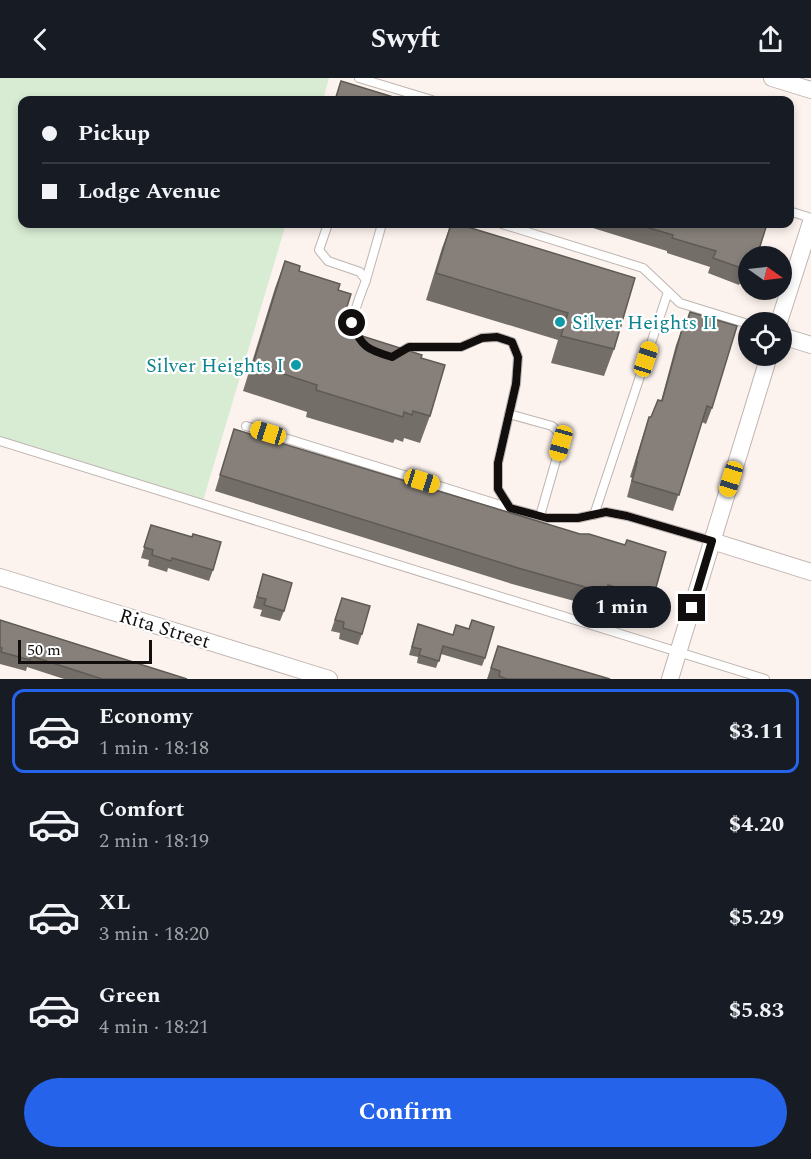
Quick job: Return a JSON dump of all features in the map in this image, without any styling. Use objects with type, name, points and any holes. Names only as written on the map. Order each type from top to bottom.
[{"type":"street","points":[[772,78],[811,90]]},
{"type":"street","points":[[782,312],[811,220]]},
{"type":"street","points":[[792,339],[811,345]]},
{"type":"street","points":[[670,679],[766,366]]},
{"type":"street","points":[[712,541],[811,572]]},
{"type":"street","name":"Rita Street","points":[[0,577],[329,679]]},
{"type":"lane","points":[[359,78],[419,96]]},
{"type":"lane","points":[[794,213],[811,220]]},
{"type":"lane","points":[[327,228],[320,250],[328,261],[360,272],[366,279]]},
{"type":"lane","points":[[370,351],[358,337],[352,323],[381,228]]},
{"type":"lane","points":[[515,228],[643,268],[680,303],[738,321]]},
{"type":"lane","points":[[594,515],[668,292]]},
{"type":"lane","points":[[392,357],[409,347],[461,347],[482,338],[497,337],[512,342],[518,357],[516,384],[498,463],[498,489],[510,508]]},
{"type":"lane","points":[[509,414],[552,426],[560,434],[561,443],[540,516]]},
{"type":"lane","points":[[246,426],[540,516],[578,518],[606,512],[712,541]]},
{"type":"lane","points":[[0,441],[765,679]]},
{"type":"green space","points":[[0,78],[329,78],[324,96],[18,96],[18,228],[285,228],[202,504],[0,441]]},
{"type":"building","points":[[341,81],[390,96],[336,96]]},
{"type":"building","points":[[450,228],[471,228],[635,278],[614,349],[561,336],[568,313],[436,273]]},
{"type":"building","points":[[649,228],[766,228],[760,246],[738,246],[738,267],[713,258],[716,251],[672,238],[673,235]]},
{"type":"building","name":"Silver Heights I","points":[[285,261],[300,266],[299,271],[340,284],[338,290],[351,294],[340,329],[422,355],[421,358],[445,365],[430,416],[413,411],[412,415],[404,412],[403,417],[316,390],[317,385],[253,364]]},
{"type":"building","points":[[690,312],[737,326],[712,408],[707,406],[679,495],[632,481],[649,417],[658,400],[662,401],[682,329],[684,330]]},
{"type":"building","points":[[234,429],[580,534],[589,534],[625,545],[627,540],[666,552],[653,598],[608,585],[606,593],[518,568],[220,475]]},
{"type":"building","points":[[151,525],[192,537],[193,534],[221,542],[213,570],[172,558],[171,561],[152,555],[153,550],[144,547]]},
{"type":"building","points":[[263,574],[292,583],[284,611],[264,605],[266,599],[257,597]]},
{"type":"building","points":[[342,598],[370,606],[362,634],[343,628],[344,622],[335,620]]},
{"type":"building","points":[[0,620],[187,679],[102,679],[31,656],[30,660],[1,652]]},
{"type":"building","points":[[472,620],[494,627],[485,658],[443,646],[439,661],[419,655],[421,649],[412,647],[418,624],[453,635],[456,625],[469,629]]},
{"type":"building","points":[[498,646],[610,679],[507,679],[499,676],[500,671],[491,668]]},
{"type":"place","name":"Silver Heights II","points":[[560,322]]},
{"type":"place","name":"Silver Heights I","points":[[296,365]]},
{"type":"route","points":[[352,323],[358,337],[370,351],[392,357],[409,347],[461,347],[482,338],[497,337],[512,342],[518,357],[516,384],[498,463],[498,489],[510,508],[547,518],[578,518],[606,512],[712,541],[692,608]]}]
